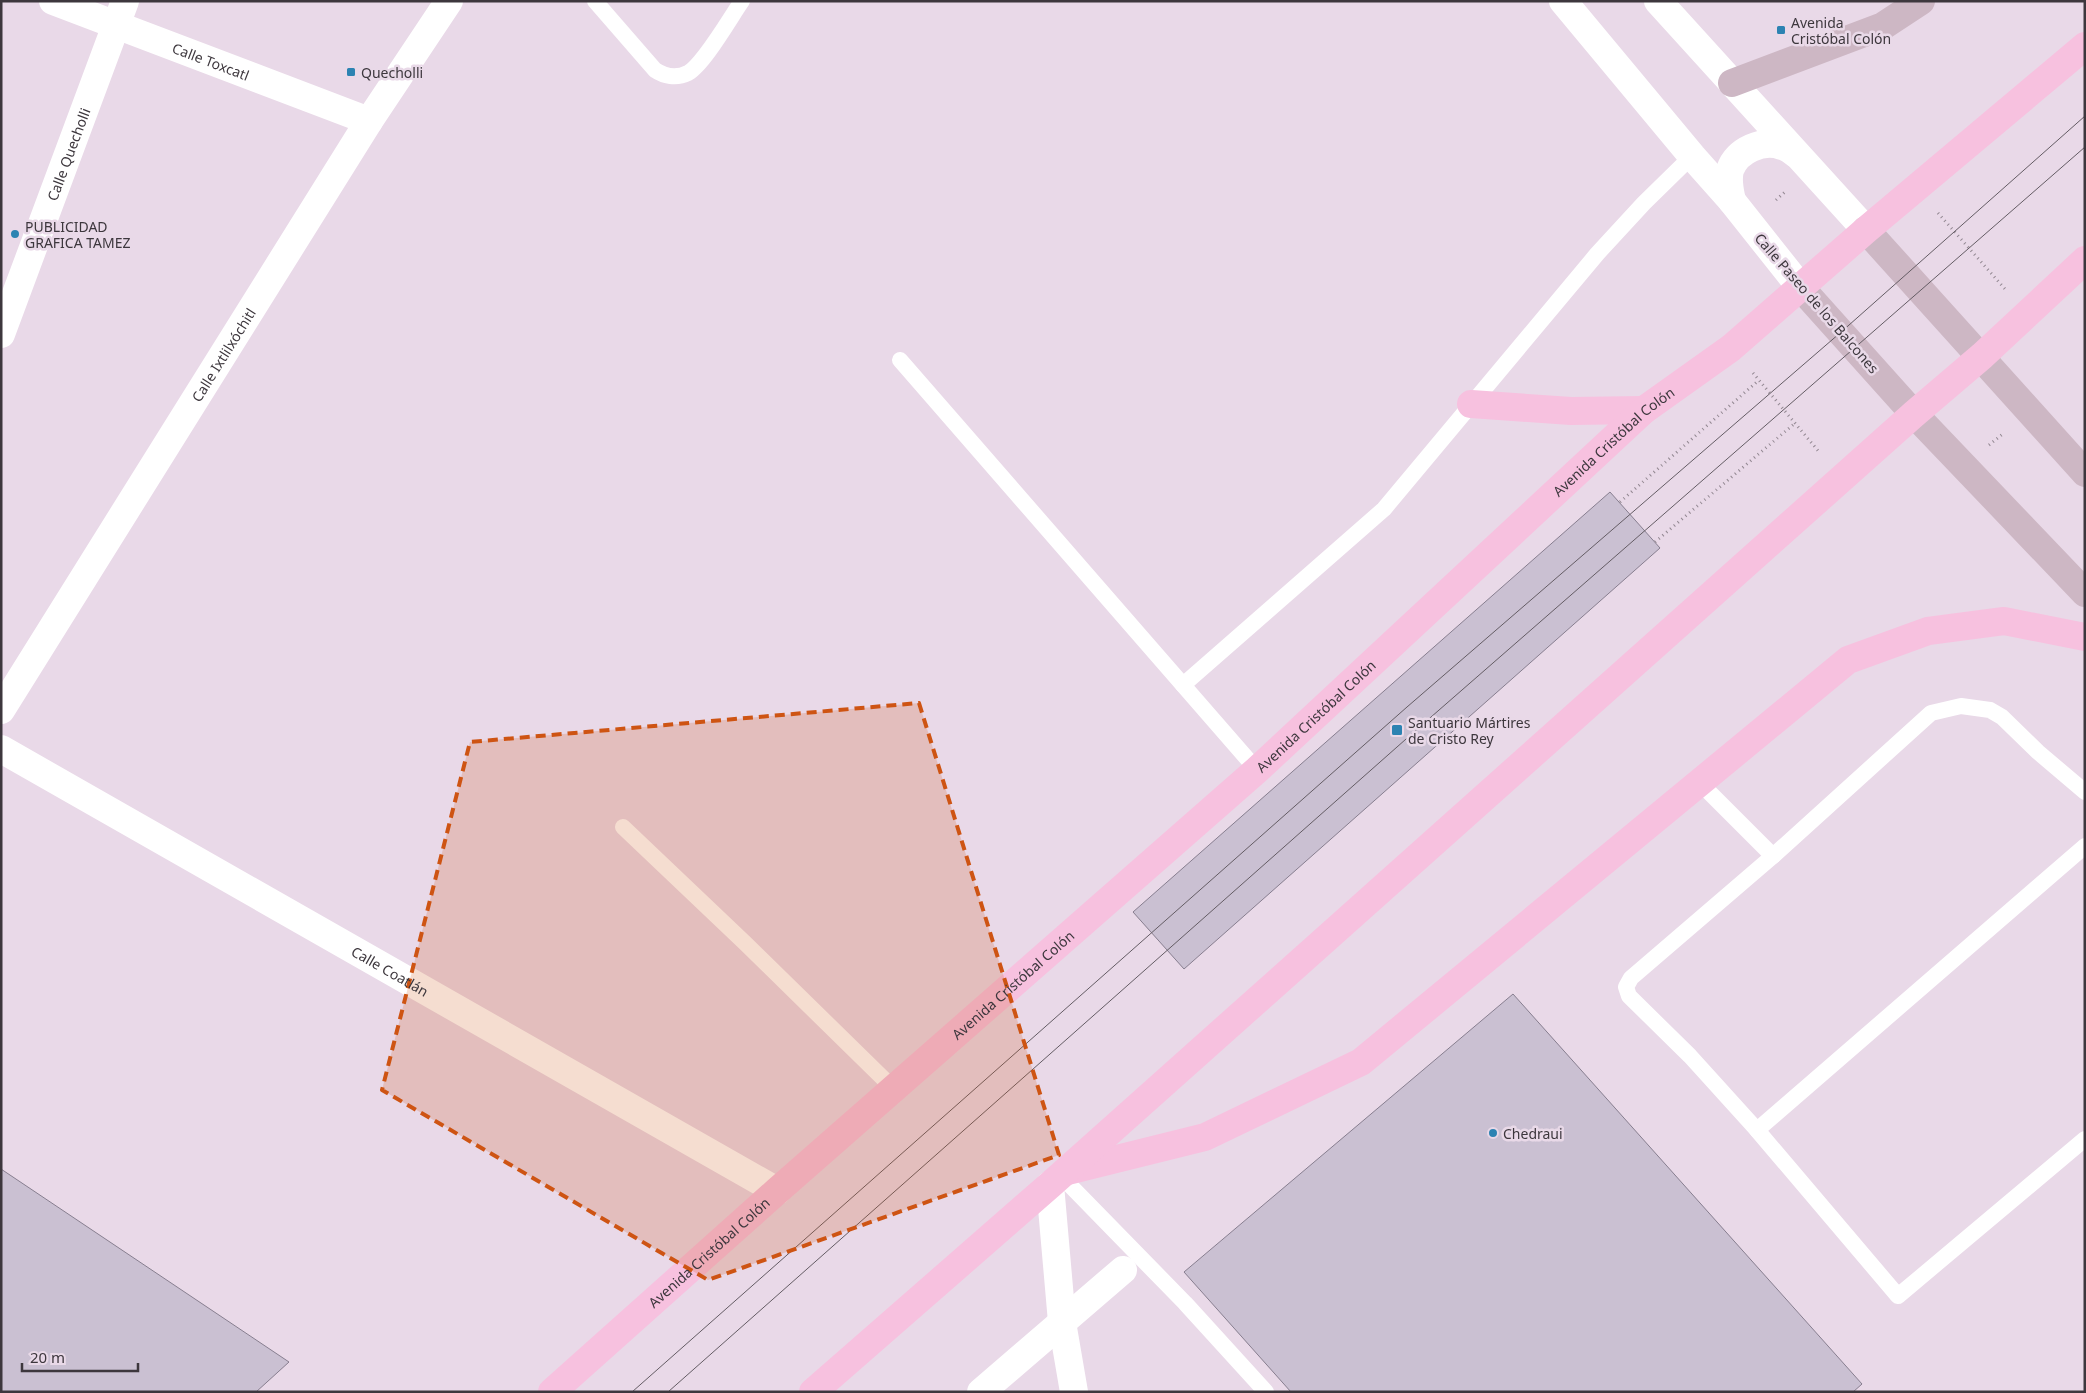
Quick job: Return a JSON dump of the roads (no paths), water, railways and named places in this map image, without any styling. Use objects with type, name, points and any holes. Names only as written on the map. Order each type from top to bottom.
[{"type":"main road","points":[[1732,82],[1883,26],[1921,1]]},
{"type":"main road","name":"Avenida Cristóbal Colón","points":[[552,1392],[777,1191],[1257,770],[1644,410],[1731,348],[1866,230],[2085,46]]},
{"type":"main road","points":[[1866,230],[1982,356],[2085,473]]},
{"type":"main road","points":[[813,1392],[1058,1177],[1914,414],[1982,356],[2085,260]]},
{"type":"main road","name":"Calle Paseo de los Balcones","points":[[1801,288],[1914,414],[2085,593]]},
{"type":"main road","points":[[1471,404],[1571,411],[1644,410]]},
{"type":"main road","points":[[1058,1177],[1205,1137],[1361,1062],[1848,660],[1928,631],[2004,621],[2085,637]]},
{"type":"street","name":"Calle Toxcatl","points":[[53,1],[120,13],[369,121]]},
{"type":"street","name":"Calle Ixtlilxóchitl","points":[[1,710],[369,121],[449,1]]},
{"type":"street","name":"Calle Paseo de los Balcones","points":[[1563,1],[1692,156],[1732,201],[1801,288]]},
{"type":"street","points":[[1658,1],[1866,230]]},
{"type":"street","name":"Calle Quecholli","points":[[1,334],[120,13]]},
{"type":"street","points":[[1732,201],[1728,186],[1730,170],[1738,157],[1751,148],[1767,143],[1782,146],[1804,162]]},
{"type":"street","name":"Calle Coatlán","points":[[1,749],[777,1191]]},
{"type":"street","points":[[1058,1177],[1062,1322],[1074,1392]]},
{"type":"street","points":[[981,1392],[1123,1270]]},
{"type":"lane","points":[[595,1],[655,70],[663,75],[675,76],[687,73],[698,64],[742,1]]},
{"type":"lane","points":[[1183,685],[1384,509],[1597,254],[1644,203],[1692,156]]},
{"type":"lane","points":[[900,360],[1257,770]]},
{"type":"lane","points":[[2085,792],[2038,752],[2002,717],[1990,710],[1961,706],[1931,713],[1773,856],[1631,978],[1626,986],[1629,996],[1690,1056],[1757,1130],[1898,1296],[2085,1138]]},
{"type":"lane","points":[[1700,782],[1773,856]]},
{"type":"lane","points":[[623,827],[894,1089]]},
{"type":"lane","points":[[1757,1130],[2085,846]]},
{"type":"lane","points":[[1058,1177],[1185,1303],[1266,1392]]},
{"type":"tram line","points":[[632,1392],[1407,707],[1840,333],[2085,116]]},
{"type":"tram line","points":[[668,1392],[1423,724],[2085,147]]},
{"type":"place","name":"Avenida Cristóbal Colón","points":[[1781,30]]},
{"type":"place","name":"Quecholli","points":[[351,72]]},
{"type":"place","name":"PUBLICIDAD GRAFICA TAMEZ","points":[[15,234]]},
{"type":"place","name":"Santuario Mártires de Cristo Rey","points":[[1397,730]]},
{"type":"place","name":"Chedraui","points":[[1493,1133]]}]
